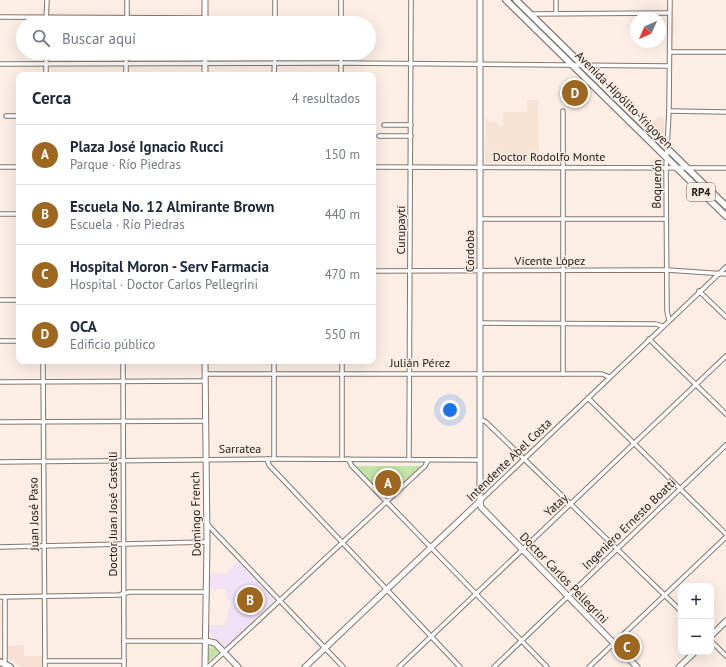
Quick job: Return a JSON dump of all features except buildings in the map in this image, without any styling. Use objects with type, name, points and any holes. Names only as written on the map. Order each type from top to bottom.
[{"type":"main road","name":"Avenida Hipólito Yrigoyen","points":[[506,0],[726,216]]},
{"type":"main road","name":"Avenida Hipólito Yrigoyen","points":[[516,0],[726,206]]},
{"type":"street","points":[[46,16],[47,0]]},
{"type":"street","points":[[127,0],[127,16]]},
{"type":"street","points":[[204,0],[205,16]]},
{"type":"street","points":[[275,0],[275,16]]},
{"type":"street","points":[[341,0],[341,16]]},
{"type":"street","name":"Curupaytí","points":[[409,459],[411,0]]},
{"type":"street","name":"Córdoba","points":[[480,0],[480,501]]},
{"type":"street","points":[[556,0],[556,12]]},
{"type":"street","name":"Boquerón","points":[[669,320],[667,311],[666,167],[669,111],[670,0]]},
{"type":"street","points":[[530,14],[556,12],[669,13]]},
{"type":"street","points":[[0,17],[16,17]]},
{"type":"street","points":[[670,52],[726,52]]},
{"type":"street","points":[[46,60],[46,72]]},
{"type":"street","points":[[126,60],[126,72]]},
{"type":"street","points":[[205,60],[205,72]]},
{"type":"street","points":[[274,60],[274,72]]},
{"type":"street","points":[[341,63],[341,72]]},
{"type":"street","points":[[0,64],[341,63],[410,65],[480,64],[669,66]]},
{"type":"street","points":[[562,111],[564,374]]},
{"type":"street","points":[[669,111],[726,112]]},
{"type":"street","points":[[6,116],[16,116]]},
{"type":"street","points":[[384,125],[411,126]]},
{"type":"street","points":[[379,136],[411,136]]},
{"type":"street","points":[[0,167],[16,167]]},
{"type":"street","name":"Doctor Rodolfo Monte","points":[[376,167],[726,168]]},
{"type":"street","points":[[0,214],[16,214]]},
{"type":"street","points":[[480,219],[666,219]]},
{"type":"street","name":"Intendente Abel Costa","points":[[306,667],[662,326],[726,267]]},
{"type":"street","name":"Vicente López","points":[[376,271],[667,270],[726,274]]},
{"type":"street","points":[[699,291],[726,317]]},
{"type":"street","points":[[0,300],[16,300]]},
{"type":"street","points":[[480,323],[656,324],[662,326]]},
{"type":"street","points":[[649,339],[726,414]]},
{"type":"street","points":[[0,341],[16,340]]},
{"type":"street","name":"Yatay","points":[[399,667],[726,356]]},
{"type":"street","name":"Juan José Paso","points":[[43,364],[42,422],[45,667]]},
{"type":"street","name":"Doctor Juan José Castelli","points":[[123,364],[124,667]]},
{"type":"street","name":"Domingo French","points":[[205,364],[207,667]]},
{"type":"street","points":[[274,364],[274,459]]},
{"type":"street","points":[[342,364],[342,459]]},
{"type":"street","name":"Julián Pérez","points":[[205,374],[274,372],[480,373],[602,374],[609,377]]},
{"type":"street","points":[[0,382],[205,380]]},
{"type":"street","points":[[588,398],[726,536],[589,667]]},
{"type":"street","points":[[480,418],[486,422],[678,608]]},
{"type":"street","points":[[0,422],[205,421]]},
{"type":"street","name":"Ingeniero Ernesto Boatti","points":[[494,667],[726,446]]},
{"type":"street","name":"Sarratea","points":[[0,462],[206,459],[480,460]]},
{"type":"street","points":[[267,459],[269,464],[460,667]]},
{"type":"street","points":[[348,459],[352,466],[547,667]]},
{"type":"street","points":[[207,667],[387,502],[425,466],[428,460]]},
{"type":"street","name":"Doctor Carlos Pellegrini","points":[[480,501],[481,507],[637,667]]},
{"type":"street","points":[[206,523],[343,667]]},
{"type":"street","points":[[0,547],[207,542]]},
{"type":"street","points":[[0,597],[207,592]]},
{"type":"street","points":[[5,597],[5,664]]},
{"type":"street","points":[[714,633],[726,621]]},
{"type":"street","points":[[124,641],[206,641],[215,643],[238,667]]},
{"type":"street","points":[[714,644],[726,656]]},
{"type":"street","points":[[679,667],[692,655]]},
{"type":"street","points":[[45,661],[124,661]]},
{"type":"shaded area","points":[[527,100],[538,100],[539,163],[487,163],[485,161],[486,119],[488,119],[489,122],[498,122],[498,126],[503,126],[503,112],[527,112]]},
{"type":"shaded area","points":[[658,117],[664,118],[664,133],[661,134],[651,125]]},
{"type":"shaded area","points":[[238,561],[275,600],[226,647],[223,647],[209,633],[208,625],[225,625],[231,601],[227,600],[226,589],[208,590],[209,573],[226,574]]},
{"type":"shaded area","points":[[0,603],[1,604],[0,655]]},
{"type":"shaded area","points":[[24,645],[24,656],[42,656],[42,667],[22,667],[8,658],[8,646]]},
{"type":"green space","points":[[509,0],[511,0],[567,54],[566,55]]},
{"type":"green space","points":[[592,80],[656,142],[655,143],[591,81]]},
{"type":"green space","points":[[355,466],[422,466],[387,499]]},
{"type":"green space","points":[[212,646],[219,652],[210,661],[207,660],[208,649]]},
{"type":"place","name":"OCA","points":[[575,93]]},
{"type":"place","name":"Plaza José Ignacio Rucci","points":[[388,483]]},
{"type":"place","name":"Escuela No. 12 Almirante Brown","points":[[250,600]]},
{"type":"place","name":"Hospital Moron - Serv Farmacia","points":[[627,647]]}]
